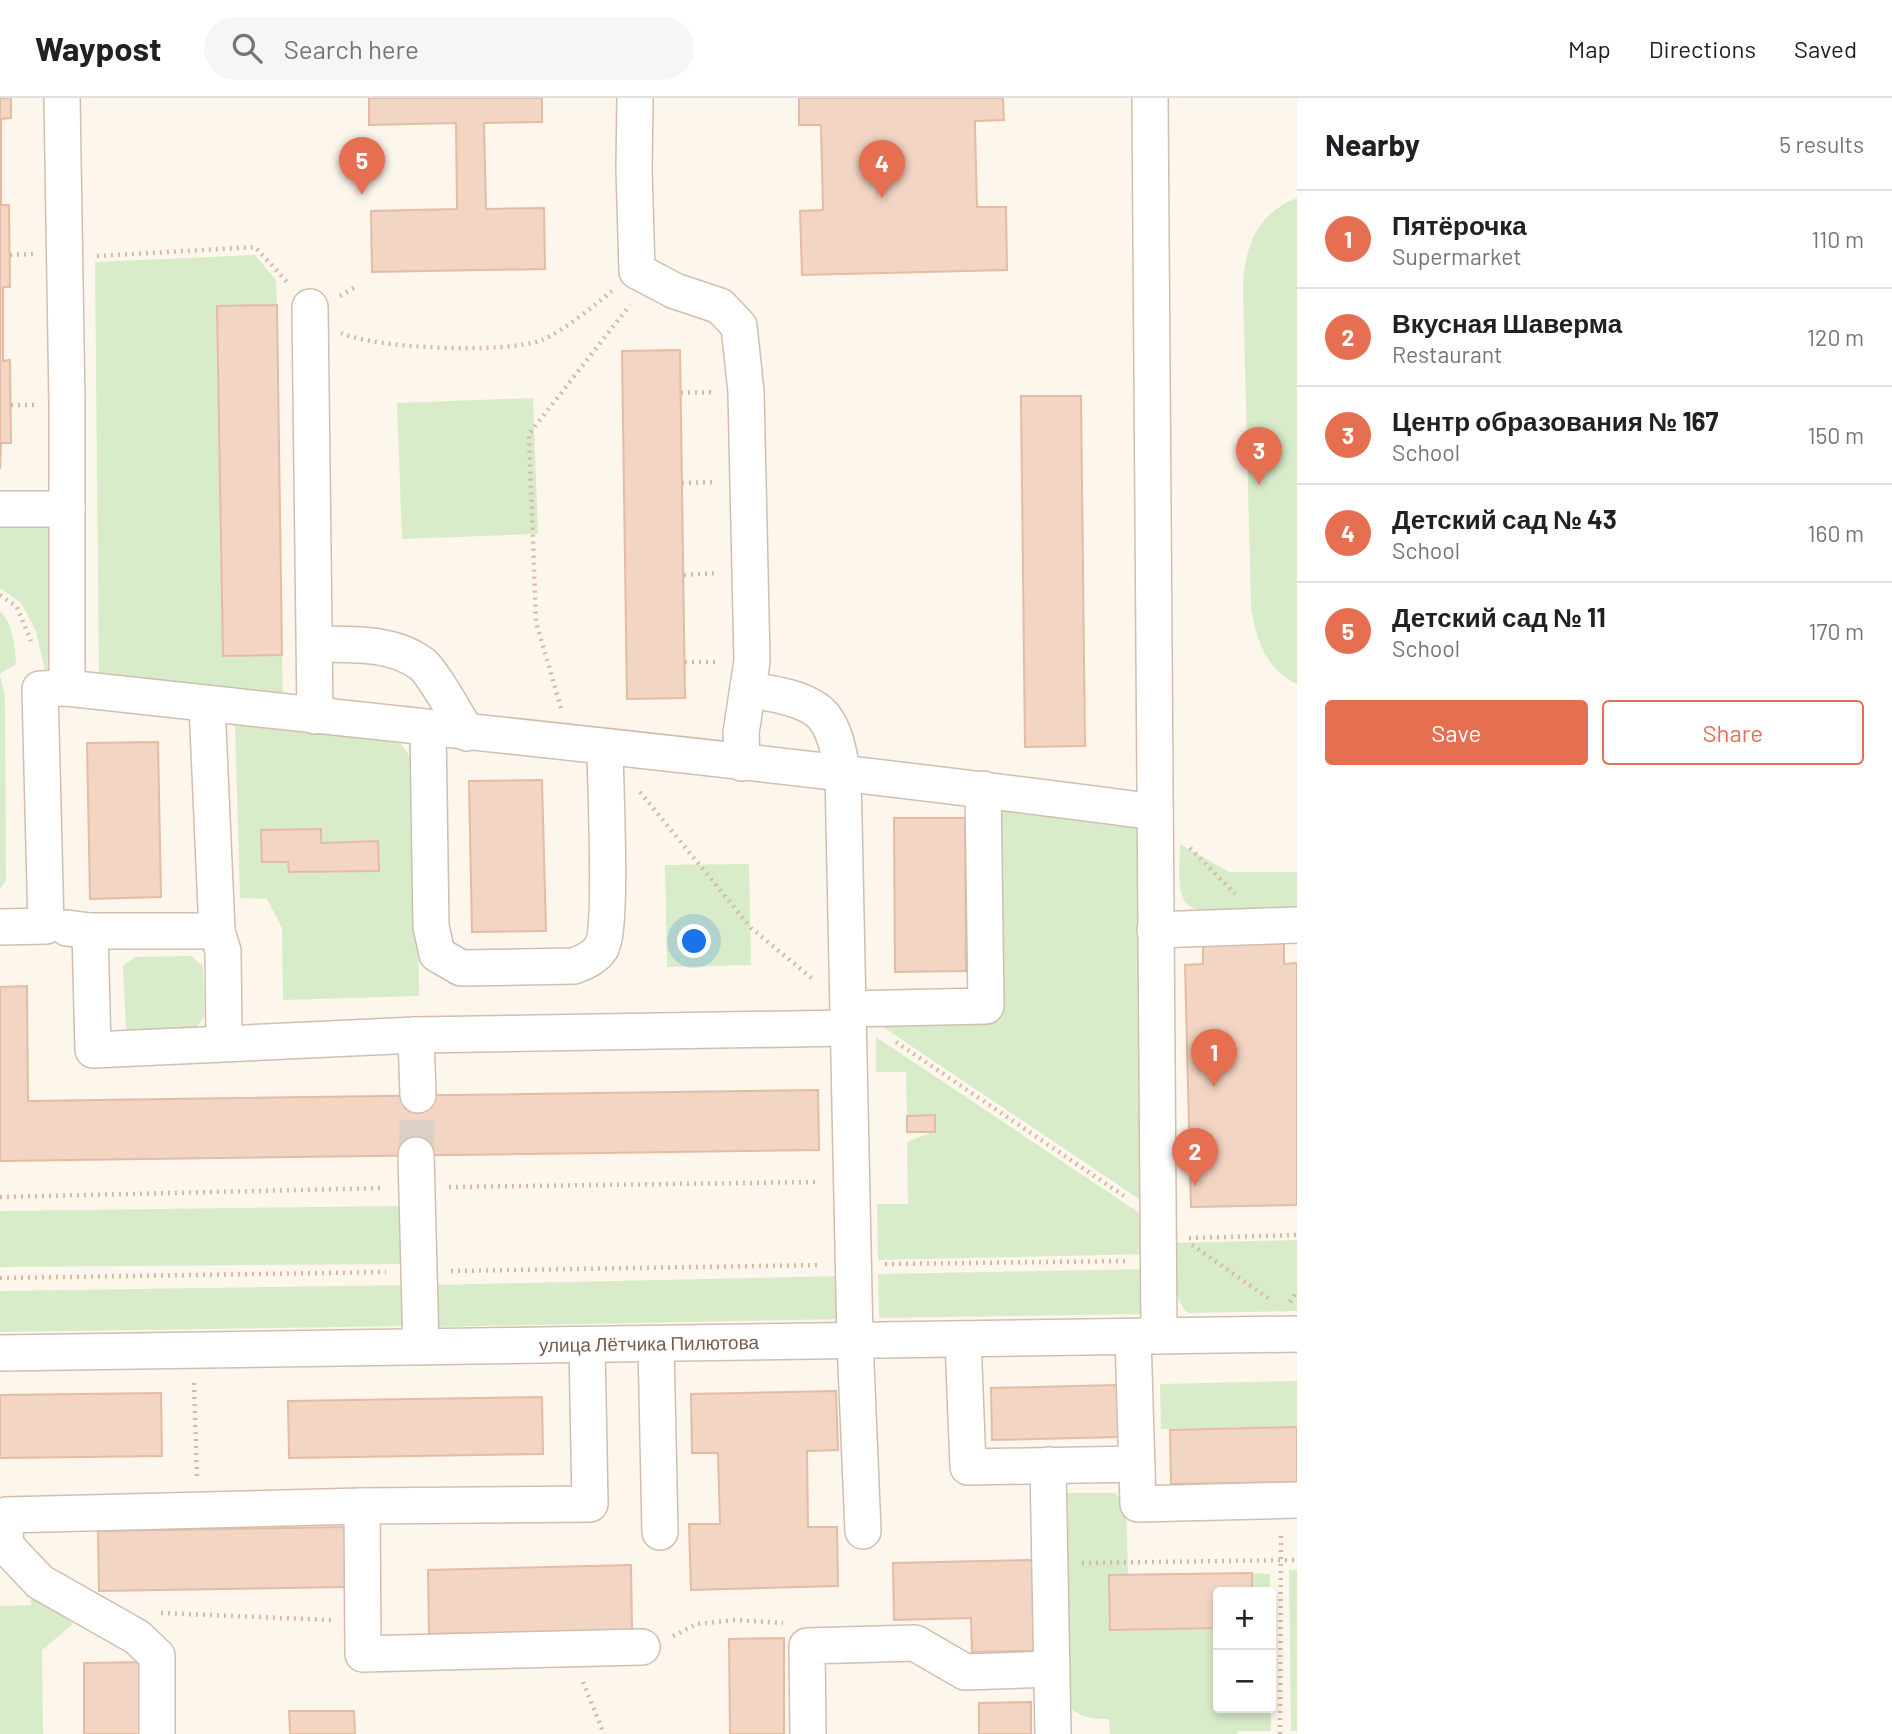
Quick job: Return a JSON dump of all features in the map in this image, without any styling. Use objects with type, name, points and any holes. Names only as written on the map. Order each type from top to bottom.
[{"type":"street","points":[[46,926],[53,689],[67,509],[62,98]]},
{"type":"street","points":[[635,98],[637,271],[675,291],[720,306],[739,326],[746,392],[752,661],[741,733],[742,763]]},
{"type":"street","points":[[1150,98],[1155,930],[1146,1337],[1137,1464],[1138,1504],[1289,1511]]},
{"type":"street","points":[[315,716],[323,302]]},
{"type":"street","points":[[0,509],[67,509]]},
{"type":"street","points":[[315,644],[397,650],[424,665],[467,733]]},
{"type":"street","points":[[53,689],[983,789],[1155,813]]},
{"type":"street","points":[[748,691],[798,700],[824,716],[836,742],[843,774],[855,1341],[863,1531]]},
{"type":"street","points":[[206,704],[217,931],[223,951],[224,1043]]},
{"type":"street","points":[[428,729],[431,926],[437,954],[461,968],[574,966],[590,959],[602,947],[607,916],[588,746]]},
{"type":"street","points":[[90,931],[93,1050],[848,1018],[986,1006],[983,789]]},
{"type":"street","points":[[1155,930],[1281,925]]},
{"type":"street","points":[[0,928],[46,926],[90,931],[217,931]]},
{"type":"street","points":[[416,1035],[418,1095]]},
{"type":"street","points":[[416,1171],[421,1347]]},
{"type":"street","name":"улица Лётчика Пилютова","points":[[0,1353],[1297,1334]]},
{"type":"street","points":[[963,1339],[968,1467],[1137,1464]]},
{"type":"street","points":[[656,1344],[660,1532]]},
{"type":"street","points":[[157,1734],[157,1656],[138,1637],[40,1582],[2,1545],[6,1515],[362,1506],[590,1504],[587,1345]]},
{"type":"street","points":[[1048,1465],[1053,1734]]},
{"type":"street","points":[[362,1506],[363,1654],[642,1647]]},
{"type":"street","points":[[808,1734],[807,1646],[915,1643],[965,1672],[1052,1669]]},
{"type":"path","points":[[65,257],[255,247],[323,302],[343,334],[395,344],[497,348],[543,340],[591,308]]},
{"type":"path","points":[[588,746],[536,622],[528,434],[638,295],[637,271]]},
{"type":"path","points":[[323,302],[354,288]]},
{"type":"path","points":[[0,595],[17,607],[53,689]]},
{"type":"path","points":[[639,790],[751,928],[848,1018]]},
{"type":"path","points":[[1155,813],[1281,925]]},
{"type":"path","points":[[894,1040],[1125,1198]]},
{"type":"path","points":[[0,1197],[416,1171],[829,1182]]},
{"type":"path","points":[[1274,1301],[1183,1238],[1297,1236]]},
{"type":"path","points":[[877,1264],[1136,1260]]},
{"type":"path","points":[[440,1272],[832,1265]]},
{"type":"path","points":[[0,1278],[398,1272]]},
{"type":"path","points":[[194,1382],[197,1510]]},
{"type":"path","points":[[1280,1734],[1281,1560],[1289,1511]]},
{"type":"path","points":[[1050,1564],[1297,1560]]},
{"type":"path","points":[[153,1612],[344,1621]]},
{"type":"path","points":[[642,1647],[697,1624],[735,1620],[786,1623]]},
{"type":"path","points":[[570,1649],[604,1734]]},
{"type":"green space","points":[[1297,198],[1297,684],[1278,671],[1264,652],[1251,607],[1243,286],[1244,271],[1255,233],[1272,213]]},
{"type":"green space","points":[[255,255],[276,280],[277,305],[218,306],[224,656],[282,655],[283,702],[99,682],[95,262]]},
{"type":"green space","points":[[533,398],[538,534],[402,539],[397,403]]},
{"type":"green space","points":[[0,523],[45,523],[58,532],[60,671],[45,671],[36,631],[21,603],[0,588]]},
{"type":"green space","points":[[0,611],[11,629],[16,664],[0,674]]},
{"type":"green space","points":[[0,676],[5,695],[6,880],[0,889]]},
{"type":"green space","points":[[235,723],[396,738],[417,765],[419,996],[283,1000],[282,928],[267,899],[240,898]]},
{"type":"green space","points":[[992,801],[1139,820],[1148,1205],[877,1023],[994,1012]]},
{"type":"green space","points":[[1180,844],[1229,872],[1297,872],[1297,915],[1235,917],[1202,912],[1190,906],[1183,898],[1180,885]]},
{"type":"green space","points":[[749,864],[751,965],[667,967],[665,865]]},
{"type":"green space","points":[[191,956],[203,966],[204,1017],[196,1028],[179,1034],[136,1035],[126,1029],[123,966],[135,957]]},
{"type":"green space","points":[[876,1037],[1150,1220],[1149,1254],[878,1260],[877,1204],[908,1204],[907,1142],[935,1131],[935,1115],[907,1116],[906,1072],[876,1072]]},
{"type":"green space","points":[[404,1206],[405,1264],[0,1267],[0,1211]]},
{"type":"green space","points":[[1297,1240],[1297,1311],[1188,1313],[1182,1306],[1175,1280],[1175,1243]]},
{"type":"green space","points":[[1150,1269],[1143,1314],[879,1318],[878,1274]]},
{"type":"green space","points":[[843,1276],[844,1319],[431,1327],[430,1285]]},
{"type":"green space","points":[[408,1285],[409,1326],[0,1332],[0,1291]]},
{"type":"green space","points":[[1297,1381],[1297,1427],[1161,1429],[1160,1384]]},
{"type":"green space","points":[[1062,1493],[1115,1493],[1126,1504],[1128,1575],[1109,1575],[1110,1629],[1213,1628],[1213,1713],[1271,1713],[1271,1731],[1238,1731],[1237,1734],[1110,1734],[1109,1719],[1084,1716],[1064,1700]]},
{"type":"green space","points":[[1289,1570],[1297,1570],[1297,1731],[1291,1731]]},
{"type":"green space","points":[[1252,1573],[1270,1574],[1270,1587],[1252,1587]]},
{"type":"green space","points":[[31,1588],[73,1624],[42,1650],[43,1734],[0,1734],[0,1606],[31,1605]]},
{"type":"building","points":[[0,98],[11,98],[11,118],[1,119],[1,205],[9,205],[10,287],[3,287],[3,361],[10,360],[11,443],[1,443],[0,469]]},
{"type":"building","points":[[369,98],[542,98],[542,122],[484,123],[486,209],[544,208],[545,269],[372,272],[371,211],[457,209],[456,123],[369,125]]},
{"type":"building","points":[[799,98],[1003,98],[1004,120],[975,121],[975,126],[977,207],[1006,207],[1007,270],[802,275],[800,211],[823,210],[821,125],[799,125]]},
{"type":"building","points":[[277,305],[282,655],[223,656],[217,306]]},
{"type":"building","points":[[680,350],[685,698],[627,699],[622,351]]},
{"type":"building","points":[[1021,396],[1081,396],[1085,746],[1025,747]]},
{"type":"building","points":[[158,742],[161,897],[90,899],[87,743]]},
{"type":"building","points":[[542,780],[546,931],[472,932],[469,781]]},
{"type":"building","points":[[894,818],[965,818],[966,971],[895,972]]},
{"type":"building","points":[[321,829],[321,843],[378,841],[379,871],[289,872],[288,862],[262,862],[261,830]]},
{"type":"building","points":[[1284,936],[1284,964],[1297,963],[1297,1205],[1191,1207],[1185,965],[1203,964],[1203,938]]},
{"type":"building","points":[[27,986],[28,1101],[818,1090],[819,1150],[0,1161],[0,987]]},
{"type":"building","points":[[935,1115],[935,1132],[907,1132],[907,1116]]},
{"type":"building","points":[[1117,1385],[1119,1437],[992,1440],[991,1388]]},
{"type":"building","points":[[836,1391],[838,1450],[807,1451],[808,1527],[837,1527],[838,1586],[691,1590],[689,1524],[720,1524],[718,1453],[692,1453],[691,1394]]},
{"type":"building","points":[[161,1393],[162,1456],[0,1458],[0,1395]]},
{"type":"building","points":[[542,1397],[543,1454],[289,1458],[288,1401]]},
{"type":"building","points":[[1297,1427],[1297,1482],[1171,1484],[1170,1430]]},
{"type":"building","points":[[345,1527],[346,1587],[99,1591],[98,1531]]},
{"type":"building","points":[[1032,1560],[1034,1651],[972,1652],[971,1618],[894,1620],[893,1563]]},
{"type":"building","points":[[631,1565],[632,1630],[429,1634],[428,1570]]},
{"type":"building","points":[[1252,1573],[1252,1587],[1213,1587],[1213,1628],[1110,1630],[1109,1575]]},
{"type":"building","points":[[784,1638],[784,1734],[730,1734],[729,1639]]},
{"type":"building","points":[[147,1662],[148,1734],[84,1734],[84,1663]]},
{"type":"building","points":[[1031,1702],[1031,1734],[979,1734],[979,1703]]},
{"type":"building","points":[[289,1711],[354,1711],[355,1734],[290,1734]]},
{"type":"tunnel","points":[[416,1155],[418,1095]]},
{"type":"place","name":"Детский сад № 11","points":[[362,195]]},
{"type":"place","name":"Детский сад № 43","points":[[882,198]]},
{"type":"place","name":"Центр образования № 167","points":[[1259,485]]},
{"type":"place","name":"Пятёрочка","points":[[1214,1087]]},
{"type":"place","name":"Вкусная Шаверма","points":[[1195,1186]]}]
